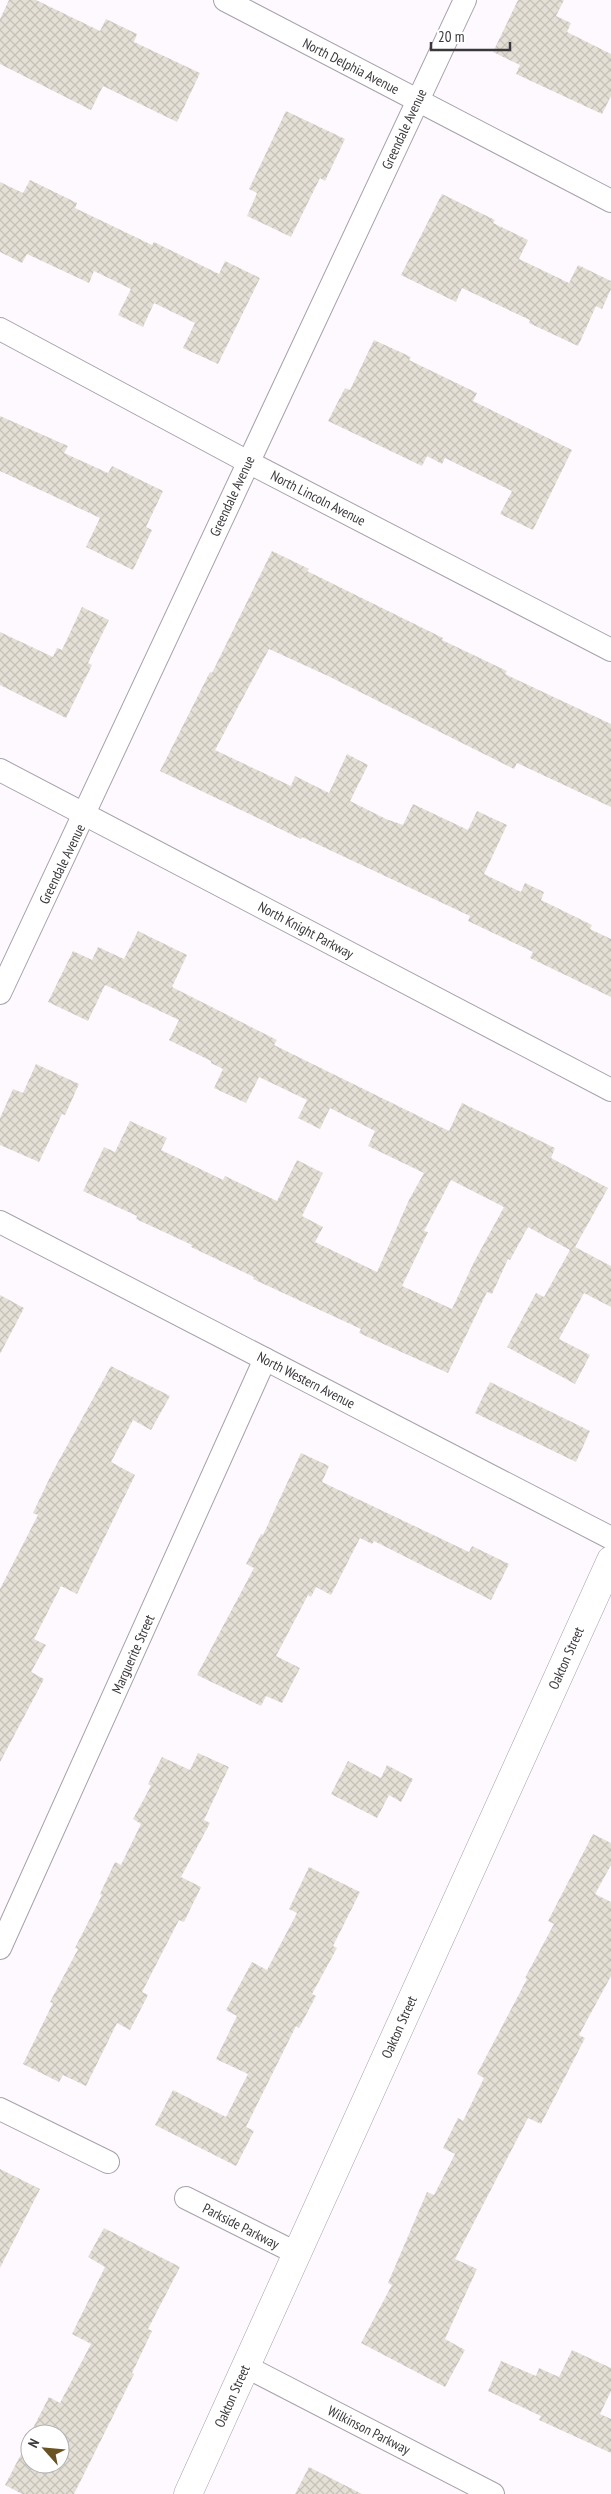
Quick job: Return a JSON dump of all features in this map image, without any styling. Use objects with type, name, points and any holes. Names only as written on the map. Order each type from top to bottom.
[{"type":"main road","name":"Oakton Street","points":[[188,2494],[611,1560]]},
{"type":"street","name":"North Delphia Avenue","points":[[225,0],[611,201]]},
{"type":"street","name":"Greendale Avenue","points":[[0,993],[86,814],[248,462],[465,0]]},
{"type":"street","name":"North Lincoln Avenue","points":[[0,329],[248,462],[611,650]]},
{"type":"street","name":"North Knight Parkway","points":[[0,770],[611,1090]]},
{"type":"street","name":"North Western Avenue","points":[[0,1222],[611,1538]]},
{"type":"street","name":"Marguerite Street","points":[[0,1948],[265,1359]]},
{"type":"street","points":[[0,2109],[108,2162]]},
{"type":"street","name":"Parkside Parkway","points":[[186,2198],[296,2253]]},
{"type":"street","name":"Wilkinson Parkway","points":[[245,2366],[493,2494]]},
{"type":"building","points":[[9,0],[36,0],[100,31],[106,19],[137,34],[134,42],[200,73],[177,122],[103,86],[91,110],[0,64],[0,19]]},
{"type":"building","points":[[518,0],[564,0],[556,16],[571,23],[567,32],[611,54],[611,96],[602,114],[516,74],[520,65],[493,52]]},
{"type":"building","points":[[286,111],[345,139],[325,181],[320,178],[291,237],[247,216],[257,193],[249,189]]},
{"type":"building","points":[[30,180],[77,203],[75,208],[152,245],[154,242],[219,274],[225,261],[260,278],[218,364],[183,348],[195,323],[154,303],[143,327],[118,315],[131,289],[94,271],[89,283],[27,254],[22,263],[0,252],[0,182],[23,193]]},
{"type":"building","points":[[442,194],[495,220],[493,223],[528,240],[519,259],[569,283],[578,265],[611,281],[611,289],[602,309],[596,306],[578,346],[529,323],[530,320],[462,288],[456,302],[401,275]]},
{"type":"building","points":[[374,340],[411,357],[409,360],[477,393],[473,401],[572,450],[533,530],[500,514],[512,491],[445,458],[442,464],[427,456],[422,466],[328,421],[345,388],[350,390]]},
{"type":"building","points":[[0,416],[68,446],[64,453],[108,473],[112,466],[163,491],[146,527],[152,530],[133,570],[86,547],[100,518],[0,471]]},
{"type":"building","points":[[272,551],[309,569],[307,571],[443,638],[442,640],[507,671],[505,674],[611,724],[611,807],[517,763],[514,769],[328,676],[269,649],[215,750],[291,786],[295,776],[329,793],[347,754],[368,765],[350,801],[386,819],[403,825],[413,804],[468,830],[477,811],[507,825],[484,874],[521,892],[525,883],[544,892],[541,900],[592,925],[590,929],[611,939],[611,997],[530,958],[533,952],[468,921],[470,916],[302,837],[301,839],[160,771],[210,672],[212,673]]},
{"type":"building","points":[[82,607],[109,620],[88,663],[92,665],[66,718],[0,685],[0,632],[53,657],[57,648],[62,650]]},
{"type":"building","points":[[138,931],[187,955],[172,987],[277,1040],[274,1045],[449,1131],[462,1103],[555,1148],[551,1158],[608,1188],[575,1247],[611,1266],[611,1307],[584,1293],[559,1339],[590,1355],[575,1384],[507,1347],[536,1293],[544,1297],[570,1250],[528,1227],[510,1260],[508,1259],[492,1294],[487,1292],[448,1373],[359,1333],[361,1329],[253,1279],[254,1277],[191,1247],[192,1245],[136,1219],[137,1216],[83,1191],[104,1147],[115,1152],[130,1121],[167,1138],[161,1150],[223,1180],[225,1176],[277,1201],[297,1160],[323,1173],[302,1216],[323,1227],[315,1242],[377,1272],[409,1200],[424,1173],[368,1146],[375,1131],[330,1108],[320,1129],[298,1118],[307,1100],[259,1077],[246,1103],[214,1088],[223,1069],[169,1040],[179,1020],[105,985],[88,1021],[48,1002],[73,951],[92,960],[98,947],[124,959]],"holes":[[[451,1180],[504,1207],[474,1262],[452,1309],[402,1286],[428,1232],[424,1231]]]},
{"type":"building","points":[[36,1064],[79,1084],[65,1115],[62,1114],[39,1162],[0,1145],[0,1118],[13,1089],[23,1093]]},
{"type":"building","points":[[0,1295],[24,1308],[0,1354]]},
{"type":"building","points":[[111,1366],[170,1396],[151,1430],[133,1420],[111,1462],[135,1475],[77,1594],[61,1586],[34,1639],[46,1645],[31,1672],[44,1679],[0,1762],[0,1589],[38,1515],[33,1513],[52,1473]]},
{"type":"building","points":[[490,1382],[590,1431],[576,1462],[475,1413]]},
{"type":"building","points":[[301,1453],[329,1466],[322,1482],[469,1552],[472,1546],[509,1564],[491,1600],[374,1541],[372,1544],[360,1538],[331,1595],[316,1587],[311,1597],[308,1595],[276,1656],[300,1668],[282,1703],[266,1696],[261,1706],[197,1675],[254,1568],[246,1564],[261,1534],[263,1535]]},
{"type":"building","points":[[198,1753],[229,1767],[204,1820],[210,1823],[181,1877],[201,1887],[184,1922],[179,1920],[142,1992],[148,1995],[130,2030],[117,2023],[86,2086],[63,2075],[59,2082],[23,2064],[53,2003],[50,2002],[78,1949],[75,1948],[102,1895],[100,1894],[115,1862],[121,1865],[141,1824],[133,1819],[151,1786],[148,1784],[162,1757],[190,1770]]},
{"type":"building","points":[[348,1761],[381,1778],[387,1765],[413,1779],[401,1802],[389,1795],[377,1818],[331,1794]]},
{"type":"building","points":[[593,1834],[611,1843],[611,1865],[595,1894],[611,1902],[611,1976],[579,2035],[585,2038],[541,2124],[528,2118],[455,2259],[477,2269],[445,2339],[465,2350],[445,2387],[361,2343],[392,2285],[388,2283],[427,2192],[434,2195],[455,2154],[443,2148],[458,2118],[463,2121],[484,2078],[477,2074],[554,1924],[548,1921]]},
{"type":"building","points":[[309,1867],[360,1892],[333,1946],[337,1948],[312,1994],[316,1996],[299,2028],[296,2026],[246,2127],[254,2131],[236,2166],[155,2125],[173,2090],[226,2117],[248,2074],[216,2059],[237,2016],[226,2010],[252,1962],[267,1970],[297,1913],[289,1909]]},
{"type":"building","points":[[0,2169],[40,2189],[0,2268]]},
{"type":"building","points":[[104,2228],[180,2267],[148,2329],[152,2331],[132,2373],[134,2374],[74,2494],[22,2494],[5,2485],[20,2456],[20,2474],[70,2474],[70,2424],[35,2424],[49,2397],[60,2403],[91,2344],[72,2334],[105,2267],[88,2257]]},
{"type":"building","points":[[572,2350],[611,2368],[611,2391],[600,2414],[611,2419],[611,2453],[539,2420],[541,2416],[488,2391],[501,2361],[536,2376],[539,2368],[559,2377]]},
{"type":"building","points":[[309,2467],[362,2494],[295,2494]]}]
